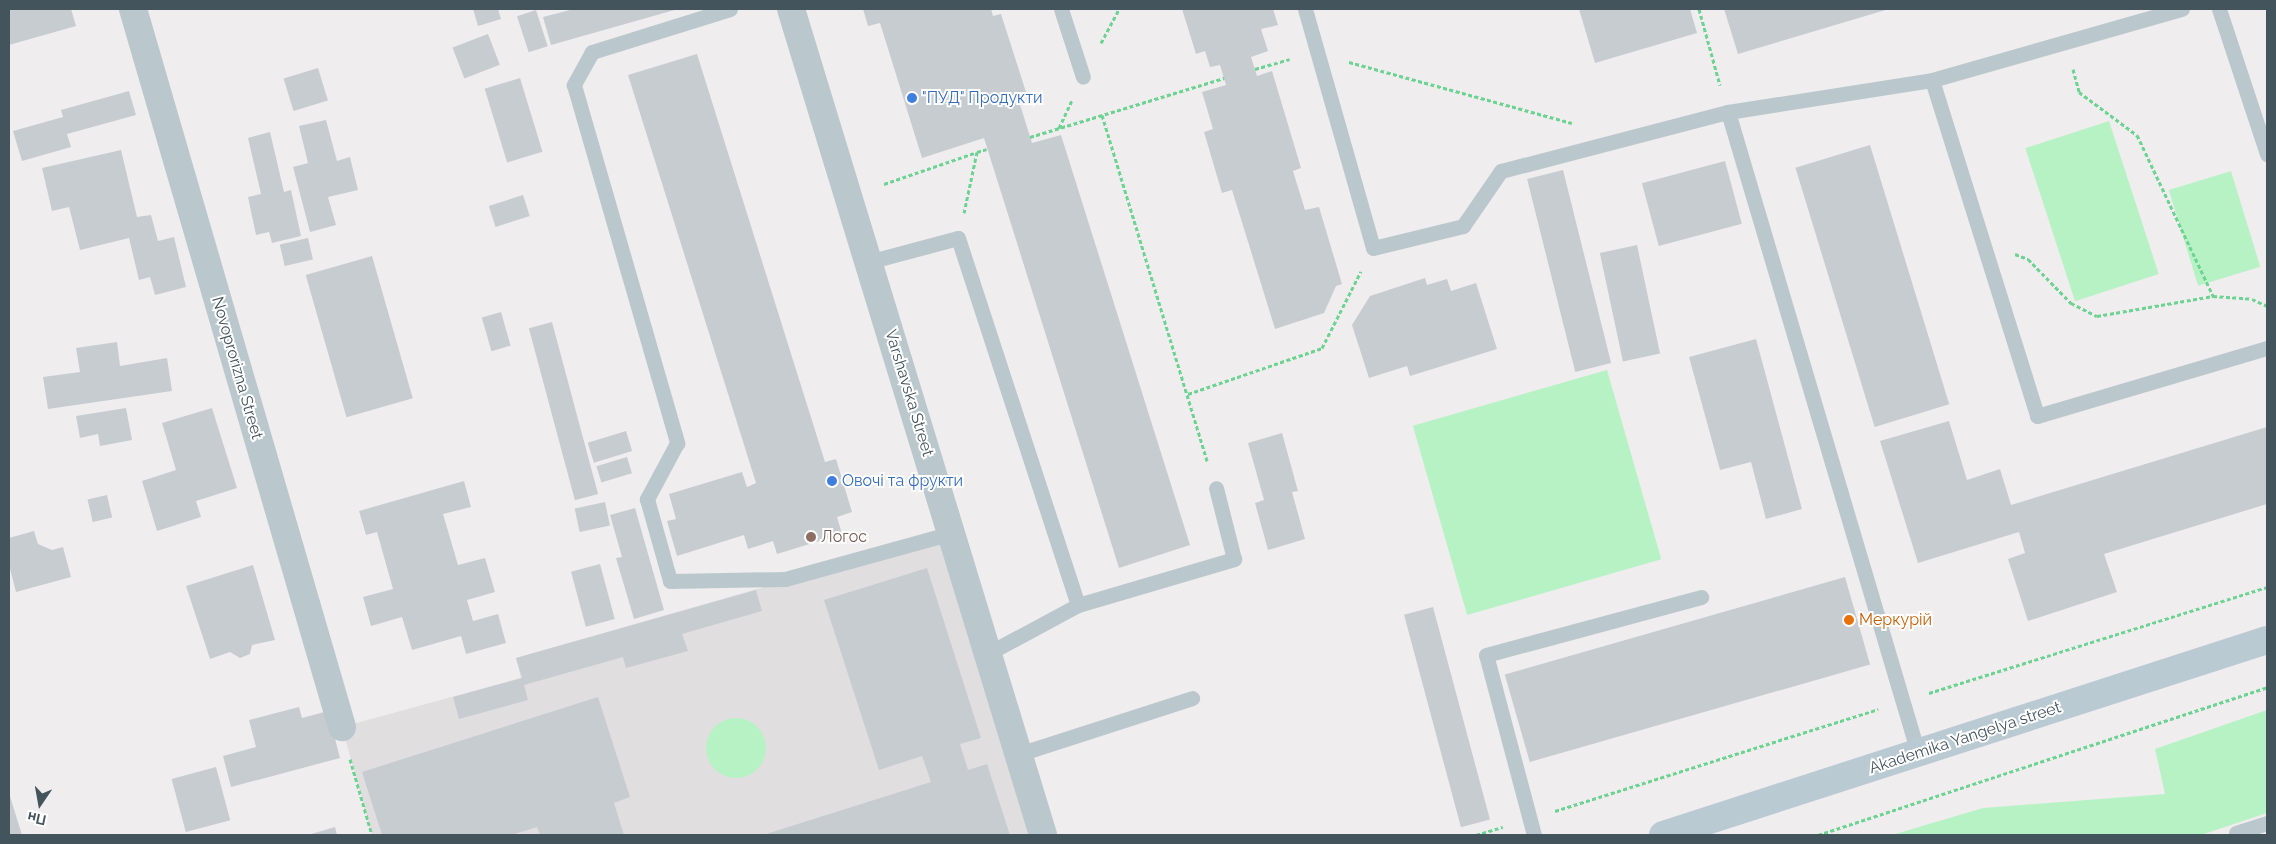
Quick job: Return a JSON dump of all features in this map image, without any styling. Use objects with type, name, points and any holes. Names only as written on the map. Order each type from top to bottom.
[{"type":"main road","name":"Akademika Yangelya street","points":[[1674,834],[2267,640]]},
{"type":"street","name":"Novoprorizna Street","points":[[133,9],[342,727]]},
{"type":"street","name":"Varshavska Street","points":[[791,9],[989,652],[1043,835]]},
{"type":"lane","points":[[730,9],[592,52],[574,85],[677,444],[647,499],[670,581],[785,579],[952,533]]},
{"type":"lane","points":[[1062,9],[1083,77]]},
{"type":"lane","points":[[1305,9],[1373,248],[1463,226],[1501,171],[1728,112],[1932,80],[2182,9]]},
{"type":"lane","points":[[2219,9],[2267,154]]},
{"type":"lane","points":[[1932,80],[2037,416],[2267,348]]},
{"type":"lane","points":[[1728,112],[1918,753]]},
{"type":"lane","points":[[868,262],[958,238],[1078,605]]},
{"type":"lane","points":[[989,652],[1078,605],[1234,559],[1216,488]]},
{"type":"lane","points":[[1534,835],[1486,655],[1701,596]]},
{"type":"lane","points":[[1019,754],[1192,698]]},
{"type":"lane","points":[[2236,833],[2267,823]]},
{"type":"path","points":[[1699,9],[1728,112]]},
{"type":"path","points":[[2066,42],[2079,92],[2137,135],[2212,296]]},
{"type":"path","points":[[1255,69],[1316,52],[1626,138]]},
{"type":"path","points":[[1030,137],[1224,78]]},
{"type":"path","points":[[1102,115],[1216,488]]},
{"type":"path","points":[[884,184],[988,149]]},
{"type":"path","points":[[958,238],[977,152]]},
{"type":"path","points":[[1982,240],[2028,260],[2070,303],[2097,316],[2212,296],[2252,300],[2267,306]]},
{"type":"path","points":[[1188,394],[1322,348],[1373,248]]},
{"type":"path","points":[[1476,835],[2267,587]]},
{"type":"path","points":[[1818,835],[2267,687]]},
{"type":"path","points":[[342,727],[372,835]]},
{"type":"shaded area","points":[[952,533],[1043,835],[372,835],[342,727],[521,678],[516,658]]},
{"type":"green space","points":[[2109,121],[2159,274],[2075,301],[2025,148]]},
{"type":"green space","points":[[2231,171],[2260,267],[2198,286],[2169,190]]},
{"type":"green space","points":[[1607,370],[1661,559],[1467,615],[1413,426]]},
{"type":"green space","points":[[2267,710],[2267,813],[2201,835],[1892,835],[1983,808],[2165,794],[2155,749]]},
{"type":"green space","points":[[736,718],[753,723],[761,731],[766,748],[761,765],[753,773],[736,778],[719,773],[711,765],[706,748],[711,731],[719,723]]},
{"type":"building","points":[[9,9],[71,9],[76,26],[9,45]]},
{"type":"building","points":[[473,9],[498,9],[501,19],[478,26]]},
{"type":"building","points":[[574,9],[678,9],[551,45],[543,17]]},
{"type":"building","points":[[863,9],[991,9],[993,16],[1001,14],[1026,92],[1017,95],[1032,143],[1061,135],[1190,545],[1119,568],[984,138],[922,158],[880,23],[868,26]]},
{"type":"building","points":[[1182,9],[1273,9],[1278,25],[1261,29],[1268,51],[1251,57],[1257,76],[1272,71],[1301,168],[1293,171],[1305,210],[1319,207],[1342,284],[1336,286],[1324,313],[1275,329],[1232,190],[1222,193],[1204,132],[1213,129],[1202,92],[1226,85],[1220,65],[1210,67],[1205,51],[1196,54]]},
{"type":"building","points":[[1579,9],[1690,9],[1697,33],[1595,63]]},
{"type":"building","points":[[1724,9],[1889,9],[1738,54]]},
{"type":"building","points":[[536,10],[548,46],[529,52],[517,16]]},
{"type":"building","points":[[488,34],[500,65],[464,78],[453,48]]},
{"type":"building","points":[[697,54],[825,462],[836,459],[852,512],[837,517],[842,534],[777,554],[773,541],[748,549],[744,535],[677,556],[667,521],[676,519],[669,494],[742,472],[747,487],[756,483],[628,75]]},
{"type":"building","points":[[318,68],[328,101],[294,111],[284,79]]},
{"type":"building","points":[[520,78],[543,152],[507,162],[485,89]]},
{"type":"building","points":[[129,91],[136,115],[67,134],[71,147],[22,161],[13,131],[63,117],[61,110]]},
{"type":"building","points":[[326,120],[337,161],[350,157],[358,190],[328,197],[336,225],[310,232],[293,167],[308,163],[299,126]]},
{"type":"building","points":[[270,132],[284,192],[291,190],[301,236],[272,243],[269,232],[256,235],[248,197],[261,194],[248,138]]},
{"type":"building","points":[[1870,145],[1949,404],[1875,427],[1795,168]]},
{"type":"building","points":[[121,150],[137,217],[151,215],[158,241],[174,237],[186,287],[155,295],[150,277],[139,280],[129,238],[80,250],[69,207],[52,211],[42,168]]},
{"type":"building","points":[[1725,161],[1742,224],[1659,246],[1642,183]]},
{"type":"building","points":[[1563,170],[1611,363],[1575,372],[1527,179]]},
{"type":"building","points":[[523,195],[530,216],[496,227],[489,206]]},
{"type":"building","points":[[308,238],[313,259],[285,266],[280,245]]},
{"type":"building","points":[[1637,245],[1660,354],[1623,361],[1600,253]]},
{"type":"building","points":[[372,256],[413,398],[346,417],[306,275]]},
{"type":"building","points":[[1425,278],[1427,285],[1447,279],[1451,291],[1476,283],[1497,349],[1410,376],[1407,366],[1369,378],[1352,325],[1370,296]]},
{"type":"building","points":[[501,312],[511,346],[491,351],[482,318]]},
{"type":"building","points":[[552,322],[598,494],[575,500],[529,328]]},
{"type":"building","points":[[1756,339],[1802,509],[1766,519],[1751,462],[1720,470],[1689,357]]},
{"type":"building","points":[[117,342],[120,366],[167,358],[172,391],[48,409],[43,377],[80,372],[76,348]]},
{"type":"building","points":[[126,408],[132,440],[100,446],[98,434],[80,438],[76,416]]},
{"type":"building","points":[[212,408],[237,488],[196,501],[201,517],[157,531],[142,481],[176,470],[162,423]]},
{"type":"building","points":[[1949,421],[1967,480],[2000,469],[2011,505],[2267,427],[2267,504],[2104,554],[2117,592],[2028,621],[2008,559],[2025,553],[2019,532],[1918,563],[1880,441]]},
{"type":"building","points":[[626,431],[632,451],[594,463],[588,443]]},
{"type":"building","points":[[1282,433],[1298,491],[1292,492],[1305,539],[1268,550],[1255,503],[1264,500],[1248,443]]},
{"type":"building","points":[[627,457],[632,473],[601,483],[596,466]]},
{"type":"building","points":[[464,481],[471,507],[443,514],[458,565],[485,558],[495,592],[467,600],[473,621],[498,614],[506,643],[466,654],[461,636],[412,650],[402,617],[371,626],[363,597],[393,589],[377,532],[366,535],[359,511]]},
{"type":"building","points":[[107,495],[112,517],[93,522],[88,499]]},
{"type":"building","points":[[605,502],[610,525],[580,532],[575,508]]},
{"type":"building","points":[[635,508],[664,610],[634,619],[616,558],[622,557],[610,515]]},
{"type":"building","points":[[34,531],[38,544],[52,550],[63,547],[71,577],[16,592],[9,565],[9,538]]},
{"type":"building","points":[[600,564],[615,619],[586,627],[571,572]]},
{"type":"building","points":[[253,565],[275,640],[252,645],[250,654],[240,658],[230,652],[210,659],[186,586]]},
{"type":"building","points":[[927,568],[981,738],[960,744],[968,770],[987,764],[1010,835],[763,835],[931,782],[922,756],[879,770],[824,600]]},
{"type":"building","points":[[1845,577],[1870,664],[1530,762],[1505,675]]},
{"type":"building","points":[[756,590],[762,611],[682,634],[688,651],[626,668],[623,657],[524,685],[528,700],[459,719],[453,697],[522,678],[516,658]]},
{"type":"building","points":[[1433,607],[1490,820],[1461,827],[1404,615]]},
{"type":"building","points":[[598,697],[630,797],[614,803],[624,835],[540,835],[537,827],[511,835],[382,835],[362,772]]},
{"type":"building","points":[[299,707],[302,718],[328,711],[340,758],[231,787],[223,756],[256,747],[249,720]]},
{"type":"building","points":[[216,767],[230,820],[186,832],[172,779]]},
{"type":"building","points":[[9,793],[22,835],[9,835]]},
{"type":"building","points":[[335,827],[337,835],[308,835]]},
{"type":"place","name":"\"ПУД\" Продукти","points":[[912,98]]},
{"type":"place","name":"Овочі та фрукти","points":[[832,481]]},
{"type":"place","name":"Логос","points":[[811,537]]},
{"type":"place","name":"Меркурій","points":[[1849,620]]}]
